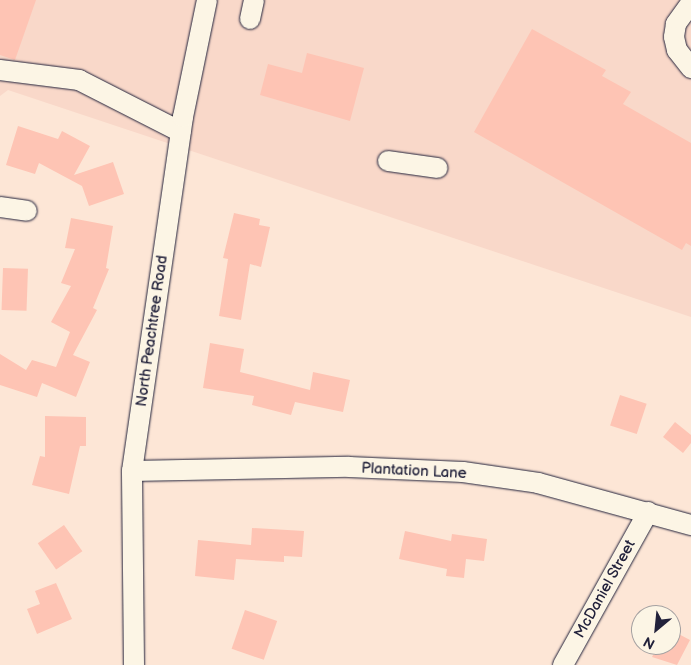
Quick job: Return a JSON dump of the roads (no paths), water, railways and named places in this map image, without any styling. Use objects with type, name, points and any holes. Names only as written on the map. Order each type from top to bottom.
[{"type":"street","name":"North Peachtree Road","points":[[134,665],[132,471],[181,132],[207,0]]},
{"type":"street","points":[[691,3],[678,18],[674,37],[677,50],[691,68]]},
{"type":"street","points":[[0,70],[79,80],[181,132]]},
{"type":"street","points":[[388,161],[438,168]]},
{"type":"street","points":[[0,207],[27,211]]},
{"type":"street","name":"Plantation Lane","points":[[132,471],[349,468],[463,472],[538,483],[691,524]]},
{"type":"street","name":"McDaniel Street","points":[[563,665],[648,512]]}]
